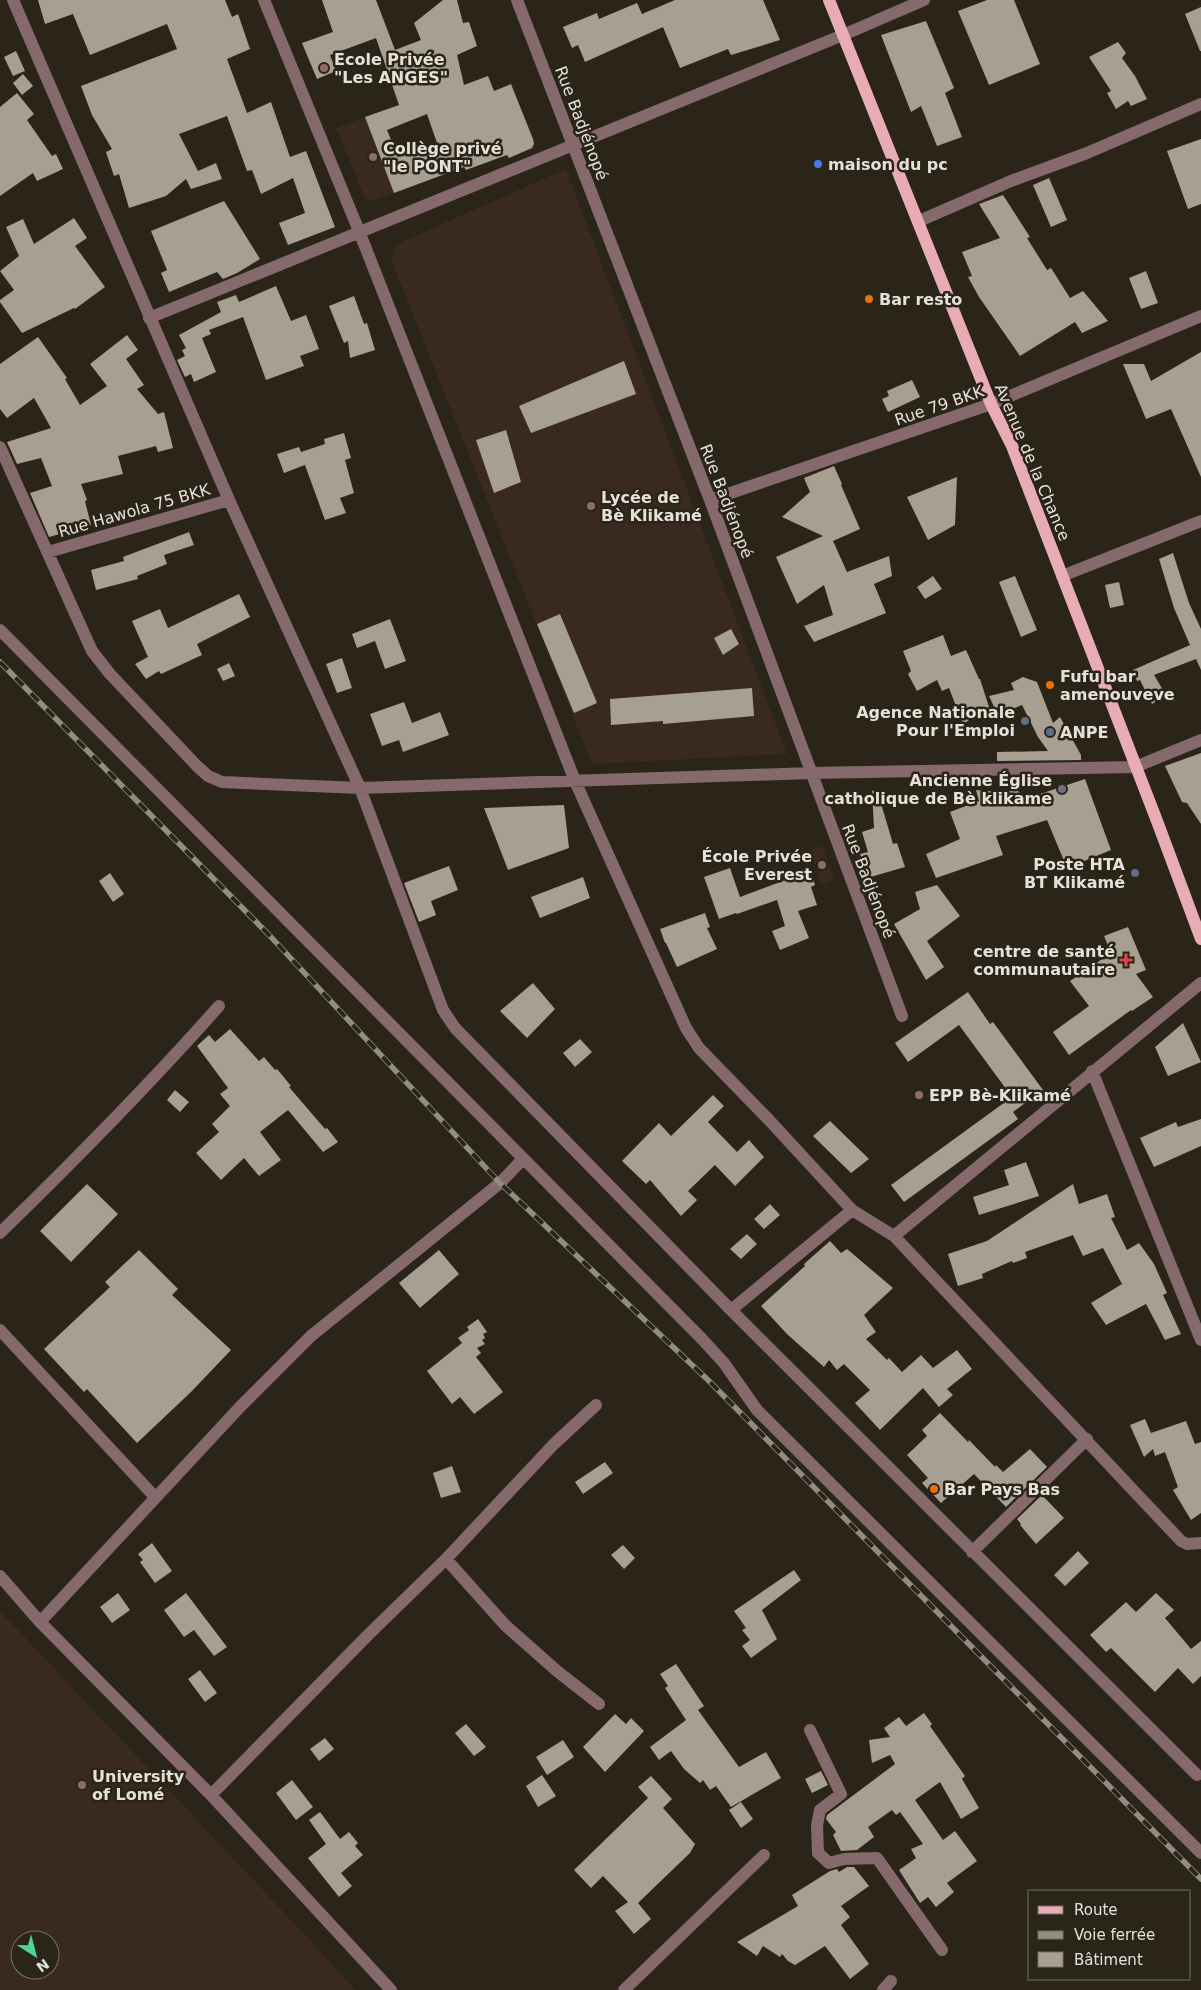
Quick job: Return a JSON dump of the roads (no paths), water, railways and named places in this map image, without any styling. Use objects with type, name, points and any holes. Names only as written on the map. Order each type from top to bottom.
[{"type":"main road","name":"Avenue de la Chance","points":[[829,0],[991,404],[1012,446],[1201,940]]},
{"type":"street","points":[[13,0],[229,500],[360,788],[443,1010],[455,1028],[731,1310],[1197,1775]]},
{"type":"street","points":[[264,0],[358,231],[575,781],[692,1038],[699,1048],[852,1210],[894,1236],[1181,1541],[1187,1544],[1201,1543]]},
{"type":"street","name":"Rue Badjénopé","points":[[517,0],[710,500],[902,1016]]},
{"type":"street","points":[[149,318],[358,231],[843,35],[924,0]]},
{"type":"street","points":[[919,221],[1010,181],[1087,153],[1201,104]]},
{"type":"street","name":"Rue 79 BKK","points":[[710,500],[991,404],[1201,316]]},
{"type":"street","points":[[0,447],[92,651],[110,674],[208,776],[222,782],[360,788],[811,773],[1135,767],[1201,740]]},
{"type":"street","name":"Rue Hawola 75 BKK","points":[[48,552],[229,500]]},
{"type":"street","points":[[1062,576],[1201,521]]},
{"type":"street","points":[[0,630],[702,1339],[724,1363],[757,1410],[1201,1853]]},
{"type":"street","points":[[894,1236],[1201,983]]},
{"type":"street","points":[[0,1233],[70,1165],[181,1050],[219,1006]]},
{"type":"street","points":[[1092,1071],[1201,1340]]},
{"type":"street","points":[[40,1622],[240,1407],[311,1336],[500,1182],[523,1159]]},
{"type":"street","points":[[731,1310],[852,1210]]},
{"type":"street","points":[[0,1330],[156,1497]]},
{"type":"street","points":[[211,1795],[367,1636],[446,1560],[554,1444],[596,1405]]},
{"type":"street","points":[[972,1552],[1087,1439]]},
{"type":"street","points":[[446,1560],[505,1625],[557,1671],[599,1704]]},
{"type":"street","points":[[0,1576],[40,1622],[211,1795],[391,1990]]},
{"type":"street","points":[[810,1730],[841,1794],[820,1810],[817,1825],[818,1852],[829,1863],[844,1859],[877,1858],[942,1950]]},
{"type":"street","points":[[624,1990],[764,1855]]},
{"type":"railway","points":[[0,662],[271,937],[500,1183],[709,1381],[1201,1879]]},
{"type":"place","name":"Ecole Privée \"Les ANGES\"","points":[[324,68]]},
{"type":"place","name":"Collège privé \"le PONT\"","points":[[373,157]]},
{"type":"place","name":"maison du pc","points":[[818,164]]},
{"type":"place","name":"Bar resto","points":[[869,299]]},
{"type":"place","name":"Lycée de Bè Klikamé","points":[[591,506]]},
{"type":"place","name":"Fufu bar amenouveve","points":[[1050,685]]},
{"type":"place","name":"Agence Nationale Pour l'Emploi","points":[[1025,721]]},
{"type":"place","name":"ANPE","points":[[1050,732]]},
{"type":"place","name":"Ancienne Église catholique de Bè klikame","points":[[1062,789]]},
{"type":"place","name":"École Privée Everest","points":[[822,865]]},
{"type":"place","name":"Poste HTA BT Klikamé","points":[[1135,873]]},
{"type":"place","name":"centre de santé communautaire","points":[[1126,960]]},
{"type":"place","name":"EPP Bè-Klikamé","points":[[919,1095]]},
{"type":"place","name":"Bar Pays Bas","points":[[934,1489]]},
{"type":"place","name":"University of Lomé","points":[[82,1785]]}]
